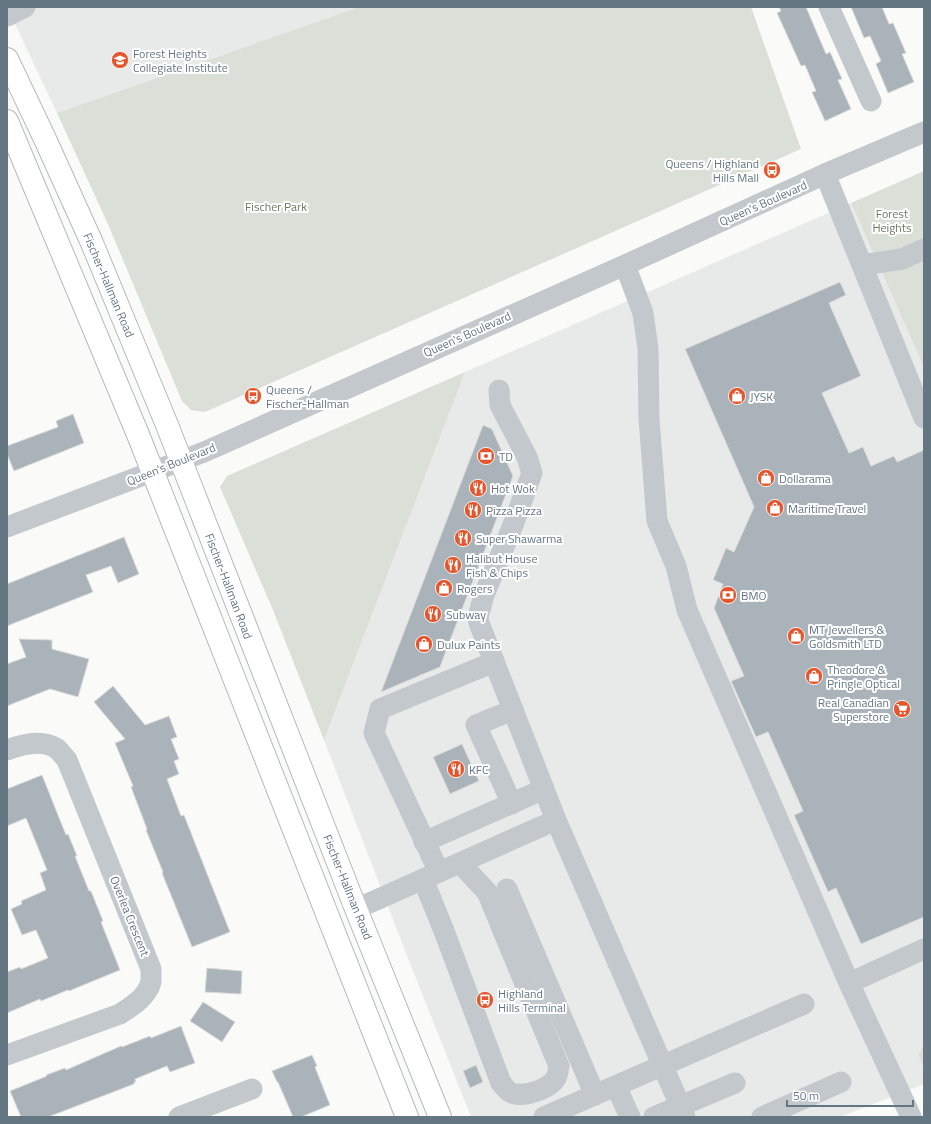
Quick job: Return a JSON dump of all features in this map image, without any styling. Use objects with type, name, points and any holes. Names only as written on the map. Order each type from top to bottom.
[{"type":"main road","name":"Fischer-Hallman Road","points":[[7,59],[89,236],[181,461],[356,909],[440,1117]]},
{"type":"main road","points":[[7,121],[152,473],[331,921],[407,1117]]},
{"type":"street","points":[[7,16],[25,7]]},
{"type":"street","points":[[829,7],[872,101]]},
{"type":"street","name":"Queen's Boulevard","points":[[7,528],[204,452],[625,265],[825,174],[924,132]]},
{"type":"street","points":[[825,174],[862,264],[919,393],[924,418]]},
{"type":"street","points":[[862,264],[902,259],[924,248]]},
{"type":"street","points":[[625,265],[643,313],[648,349],[649,419],[657,521],[676,566],[687,610],[849,982],[911,1117]]},
{"type":"street","points":[[499,390],[500,405],[527,457],[532,473],[513,525],[484,595],[478,617],[483,636],[556,820],[683,1111]]},
{"type":"street","points":[[460,863],[487,892],[559,1066],[557,1078],[549,1086],[538,1091],[524,1095],[511,1093],[501,1083],[444,931],[424,842],[374,733],[380,709],[494,662]]},
{"type":"street","points":[[512,804],[476,725],[513,710]]},
{"type":"street","name":"Overlea Crescent","points":[[7,750],[19,745],[33,743],[46,744],[57,749],[67,760],[151,969],[150,983],[145,994],[120,1014],[7,1055]]},
{"type":"street","points":[[424,842],[544,790]]},
{"type":"street","points":[[356,909],[556,820]]},
{"type":"street","points":[[507,889],[595,1095]]},
{"type":"street","points":[[849,982],[924,949]]},
{"type":"street","points":[[544,1117],[804,1004]]},
{"type":"street","points":[[762,1117],[841,1082]]},
{"type":"street","points":[[654,1117],[683,1111],[735,1083]]},
{"type":"street","points":[[616,1086],[630,1117]]},
{"type":"street","points":[[179,1117],[252,1089]]},
{"type":"shaded area","name":"Forest Heights Collegiate Institute","points":[[7,7],[359,7],[57,113]]},
{"type":"shaded area","points":[[851,203],[924,367],[924,1045],[918,1054],[924,1069],[924,1084],[840,1117],[471,1117],[324,740],[465,372]]},
{"type":"green space","name":"Fischer Park","points":[[359,7],[751,7],[801,149],[205,412],[191,410],[182,401],[108,224],[57,113]]},
{"type":"green space","name":"Forest Heights","points":[[924,171],[924,367],[851,203]]},
{"type":"green space","points":[[465,372],[324,740],[273,610],[220,487],[227,476]]},
{"type":"green space","points":[[924,1045],[924,1069],[918,1054]]},
{"type":"building","points":[[779,7],[806,7],[826,54],[830,52],[842,79],[838,80],[851,109],[825,121],[812,92],[816,91],[805,65],[801,66],[777,13],[781,11]]},
{"type":"building","points":[[851,7],[882,7],[889,24],[893,23],[906,53],[902,54],[914,82],[888,93],[876,64],[881,61],[870,36],[864,38]]},
{"type":"building","points":[[840,282],[846,295],[829,303],[861,376],[822,393],[849,453],[863,447],[871,466],[894,456],[897,462],[924,450],[924,917],[861,944],[836,888],[828,892],[794,815],[803,811],[768,732],[756,737],[731,681],[744,676],[714,608],[723,584],[713,580],[726,548],[734,552],[754,507],[685,349]]},
{"type":"building","points":[[73,414],[84,443],[14,471],[7,454],[7,446],[58,427],[56,421]]},
{"type":"building","points":[[483,425],[492,429],[513,476],[440,667],[381,692]]},
{"type":"building","points":[[124,537],[139,574],[118,583],[111,566],[86,575],[93,592],[7,626],[7,584]]},
{"type":"building","points":[[19,639],[52,640],[52,649],[89,659],[78,697],[50,689],[7,706],[7,664],[26,657]]},
{"type":"building","points":[[113,686],[145,725],[169,716],[177,737],[171,739],[179,759],[174,761],[179,774],[167,779],[181,816],[184,815],[230,932],[192,947],[162,873],[163,872],[131,787],[133,786],[115,743],[125,739],[94,702]]},
{"type":"building","name":"KFC","points":[[462,744],[479,781],[450,794],[433,757]]},
{"type":"building","points":[[42,775],[66,835],[68,834],[77,856],[75,856],[89,891],[91,891],[103,921],[101,922],[120,970],[69,991],[68,990],[41,1001],[40,999],[7,1013],[7,972],[20,967],[21,969],[48,958],[36,930],[22,935],[11,909],[22,904],[21,901],[46,890],[40,873],[47,870],[26,818],[7,826],[7,789]]},
{"type":"building","points":[[207,968],[242,971],[241,994],[205,992]]},
{"type":"building","points":[[203,1002],[235,1022],[222,1042],[190,1021]]},
{"type":"building","points":[[181,1026],[195,1063],[170,1072],[167,1066],[135,1079],[136,1082],[134,1082],[134,1084],[48,1117],[21,1117],[10,1091],[47,1076],[46,1075],[65,1068],[66,1070],[121,1046],[122,1047],[150,1036],[151,1038]]},
{"type":"building","points":[[312,1055],[317,1066],[315,1067],[330,1105],[301,1117],[293,1117],[272,1071]]},
{"type":"building","points":[[476,1065],[483,1082],[470,1088],[463,1071]]},
{"type":"place","name":"Forest Heights Collegiate Institute","points":[[120,60]]},
{"type":"place","name":"Queens / Highland Hills Mall","points":[[772,170]]},
{"type":"place","name":"Queens / Fischer-Hallman","points":[[253,396]]},
{"type":"place","name":"JYSK","points":[[737,396]]},
{"type":"place","name":"TD","points":[[486,456]]},
{"type":"place","name":"Dollarama","points":[[766,478]]},
{"type":"place","name":"Hot Wok","points":[[478,488]]},
{"type":"place","name":"Maritime Travel","points":[[775,508]]},
{"type":"place","name":"Pizza Pizza","points":[[473,510]]},
{"type":"place","name":"Super Shawarma","points":[[463,538]]},
{"type":"place","name":"Halibut House Fish & Chips","points":[[453,565]]},
{"type":"place","name":"Rogers","points":[[444,588]]},
{"type":"place","name":"BMO","points":[[728,595]]},
{"type":"place","name":"Subway","points":[[433,614]]},
{"type":"place","name":"MT Jewellers & Goldsmith LTD","points":[[796,636]]},
{"type":"place","name":"Dulux Paints","points":[[424,644]]},
{"type":"place","name":"Theodore & Pringle Optical","points":[[814,676]]},
{"type":"place","name":"Real Canadian Superstore","points":[[902,709]]},
{"type":"place","name":"KFC","points":[[456,769]]},
{"type":"place","name":"Highland Hills Terminal","points":[[485,1000]]}]
